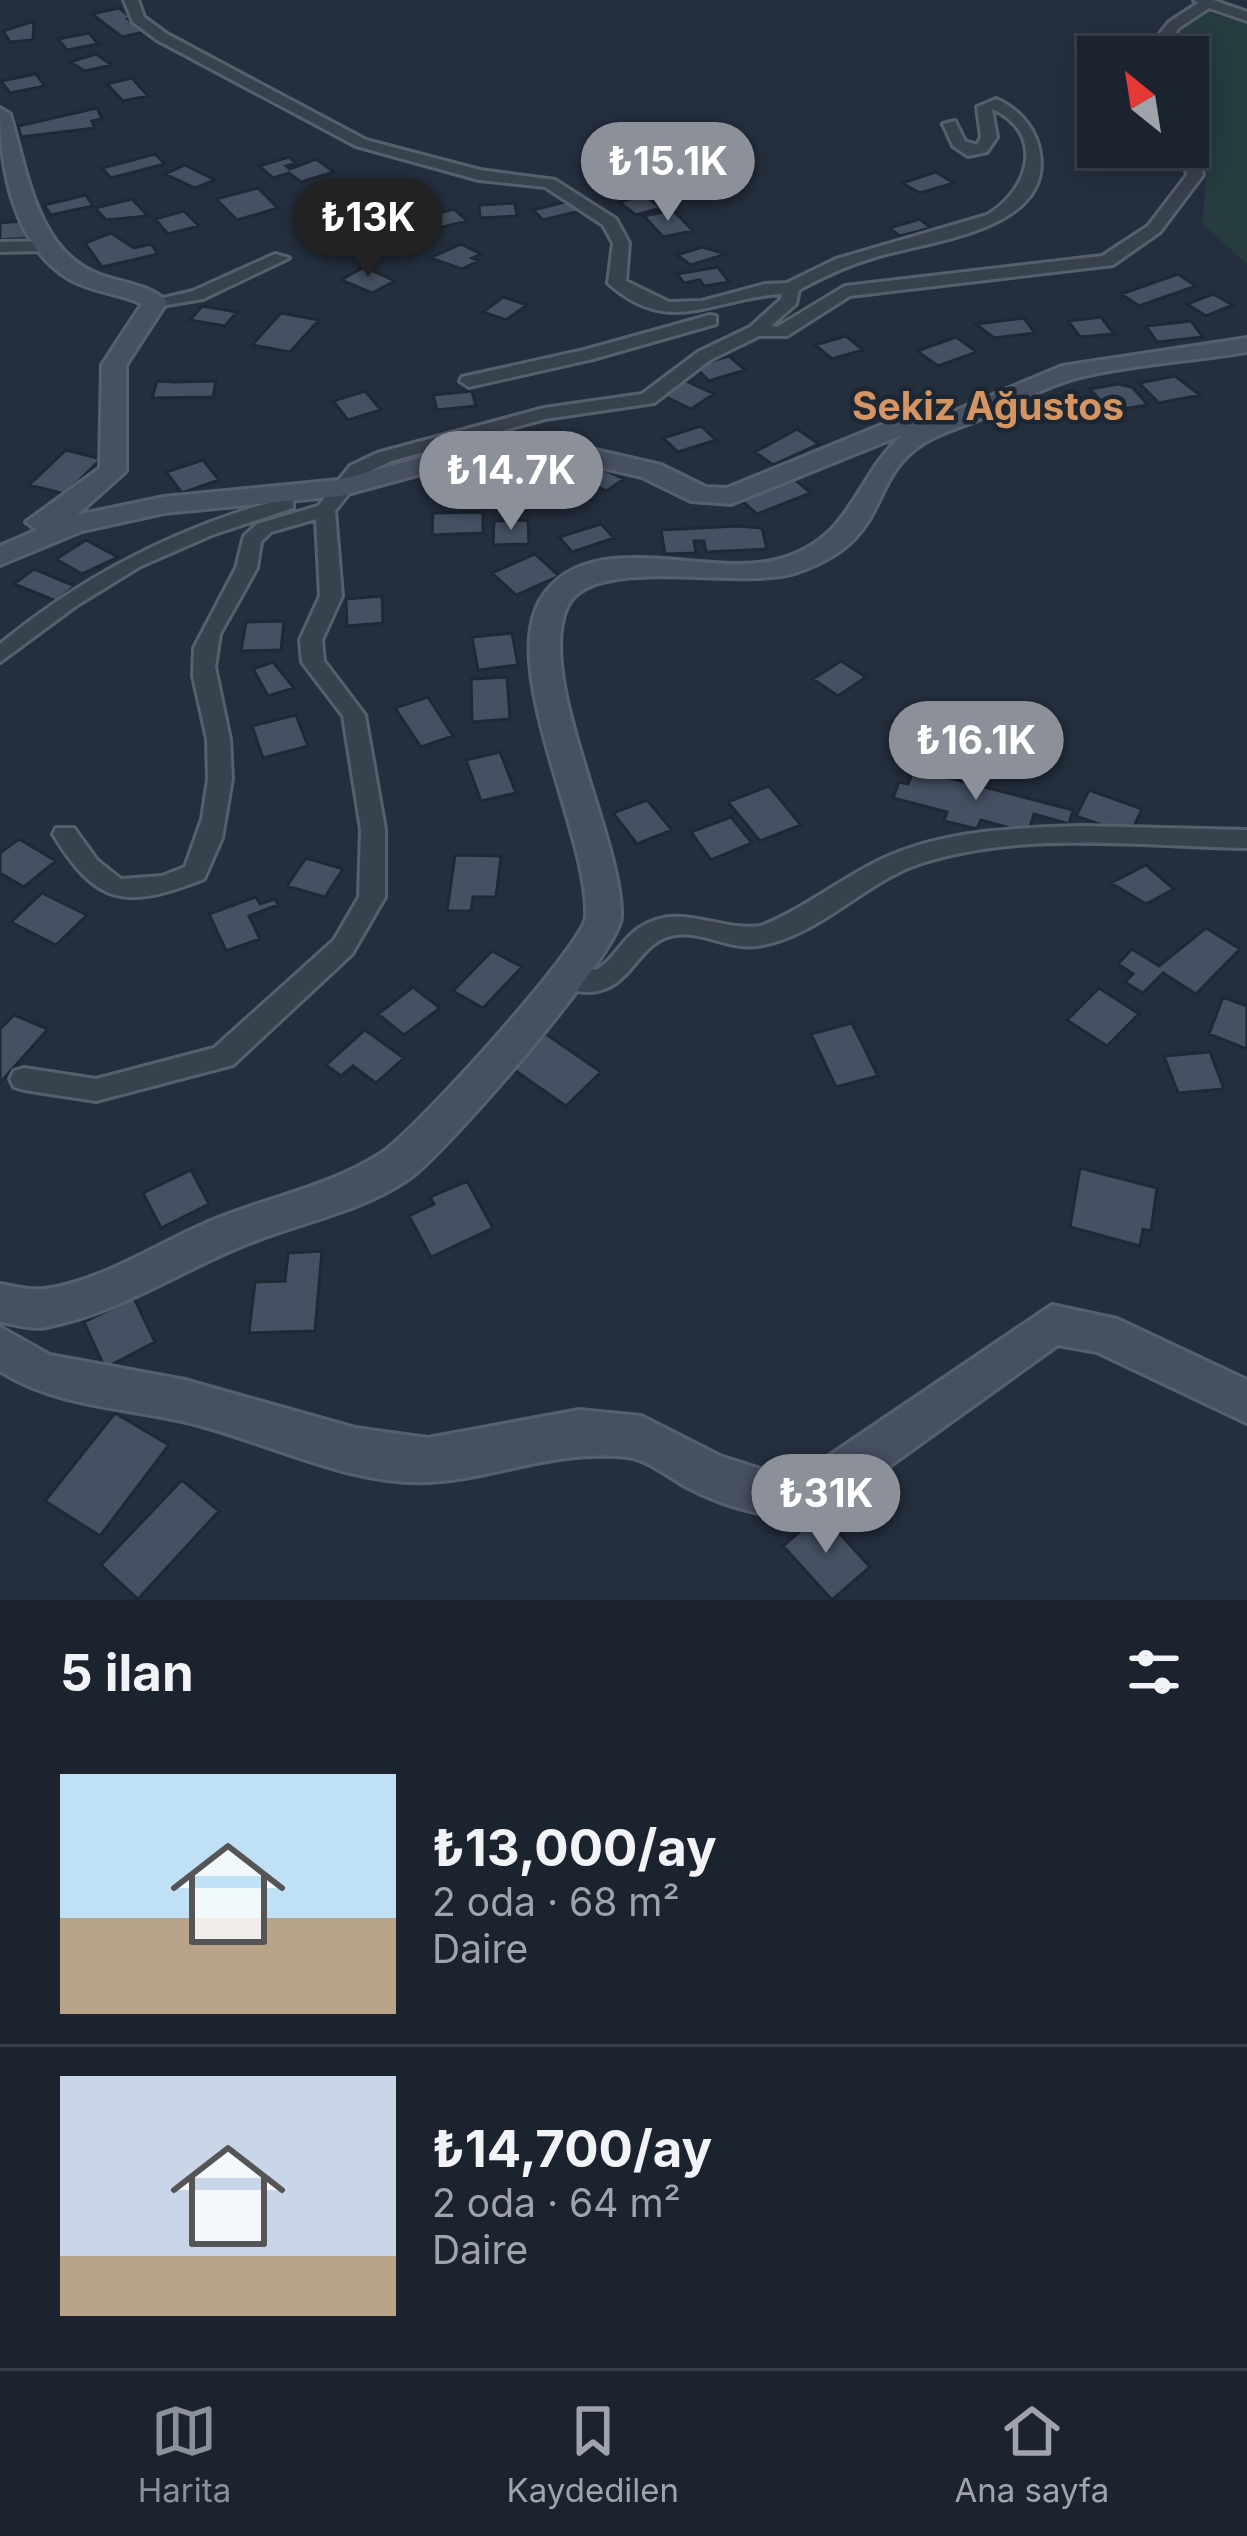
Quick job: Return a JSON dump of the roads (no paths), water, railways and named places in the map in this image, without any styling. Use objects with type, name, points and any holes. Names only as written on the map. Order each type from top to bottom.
[{"type":"street","points":[[130,0],[138,19],[162,37],[319,116],[361,143],[479,176],[549,183],[576,198],[610,223],[621,243],[617,283],[640,299],[672,311],[791,288],[884,245],[997,217],[1028,189],[1038,160],[1031,138],[1010,111],[996,104],[983,107],[989,137],[982,149],[968,151],[958,143],[950,124]]},
{"type":"street","points":[[1165,36],[1203,2],[1247,17]]},
{"type":"street","points":[[0,114],[45,246],[79,275],[155,302],[197,295],[281,258]]},
{"type":"street","points":[[756,332],[781,332],[845,291],[1080,268],[1118,256],[1154,230],[1195,176],[1193,168]]},
{"type":"street","points":[[0,247],[45,246]]},
{"type":"street","points":[[0,655],[105,573],[213,526],[332,499],[357,470],[384,457],[544,414],[646,399],[704,356],[756,332],[790,300],[791,288]]},
{"type":"street","points":[[469,381],[587,355],[710,320],[727,301]]},
{"type":"street","points":[[0,538],[61,514],[113,471],[114,364],[155,302]]},
{"type":"street","points":[[0,1303],[44,1309],[131,1279],[219,1236],[341,1195],[399,1164],[569,980],[604,923],[600,877],[573,795],[544,646],[553,603],[578,576],[613,568],[747,573],[788,566],[840,542],[858,522],[885,464],[914,438],[1071,371],[1247,345]]},
{"type":"street","points":[[65,834],[88,866],[116,889],[164,885],[195,873],[208,849],[219,795],[217,726],[202,678],[206,645],[252,559],[250,540],[264,527],[438,461],[521,454],[591,457],[651,471],[701,495],[731,496],[989,388],[1036,386]]},
{"type":"street","points":[[0,556],[74,524],[142,510],[332,499]]},
{"type":"street","points":[[24,1079],[96,1090],[223,1057],[344,946],[372,897],[373,829],[354,715],[313,662],[311,640],[331,596],[332,499]]},
{"type":"street","points":[[569,980],[597,984],[616,975],[638,944],[663,927],[692,925],[758,938],[918,855],[1008,841],[1092,836],[1247,839]]},
{"type":"street","points":[[0,1347],[42,1374],[185,1401],[355,1450],[428,1460],[579,1431],[641,1437],[710,1475],[767,1493],[815,1492],[1052,1324],[1102,1333],[1247,1402]]},
{"type":"district","name":"Sekiz Ağustos","points":[[988,406]]}]
